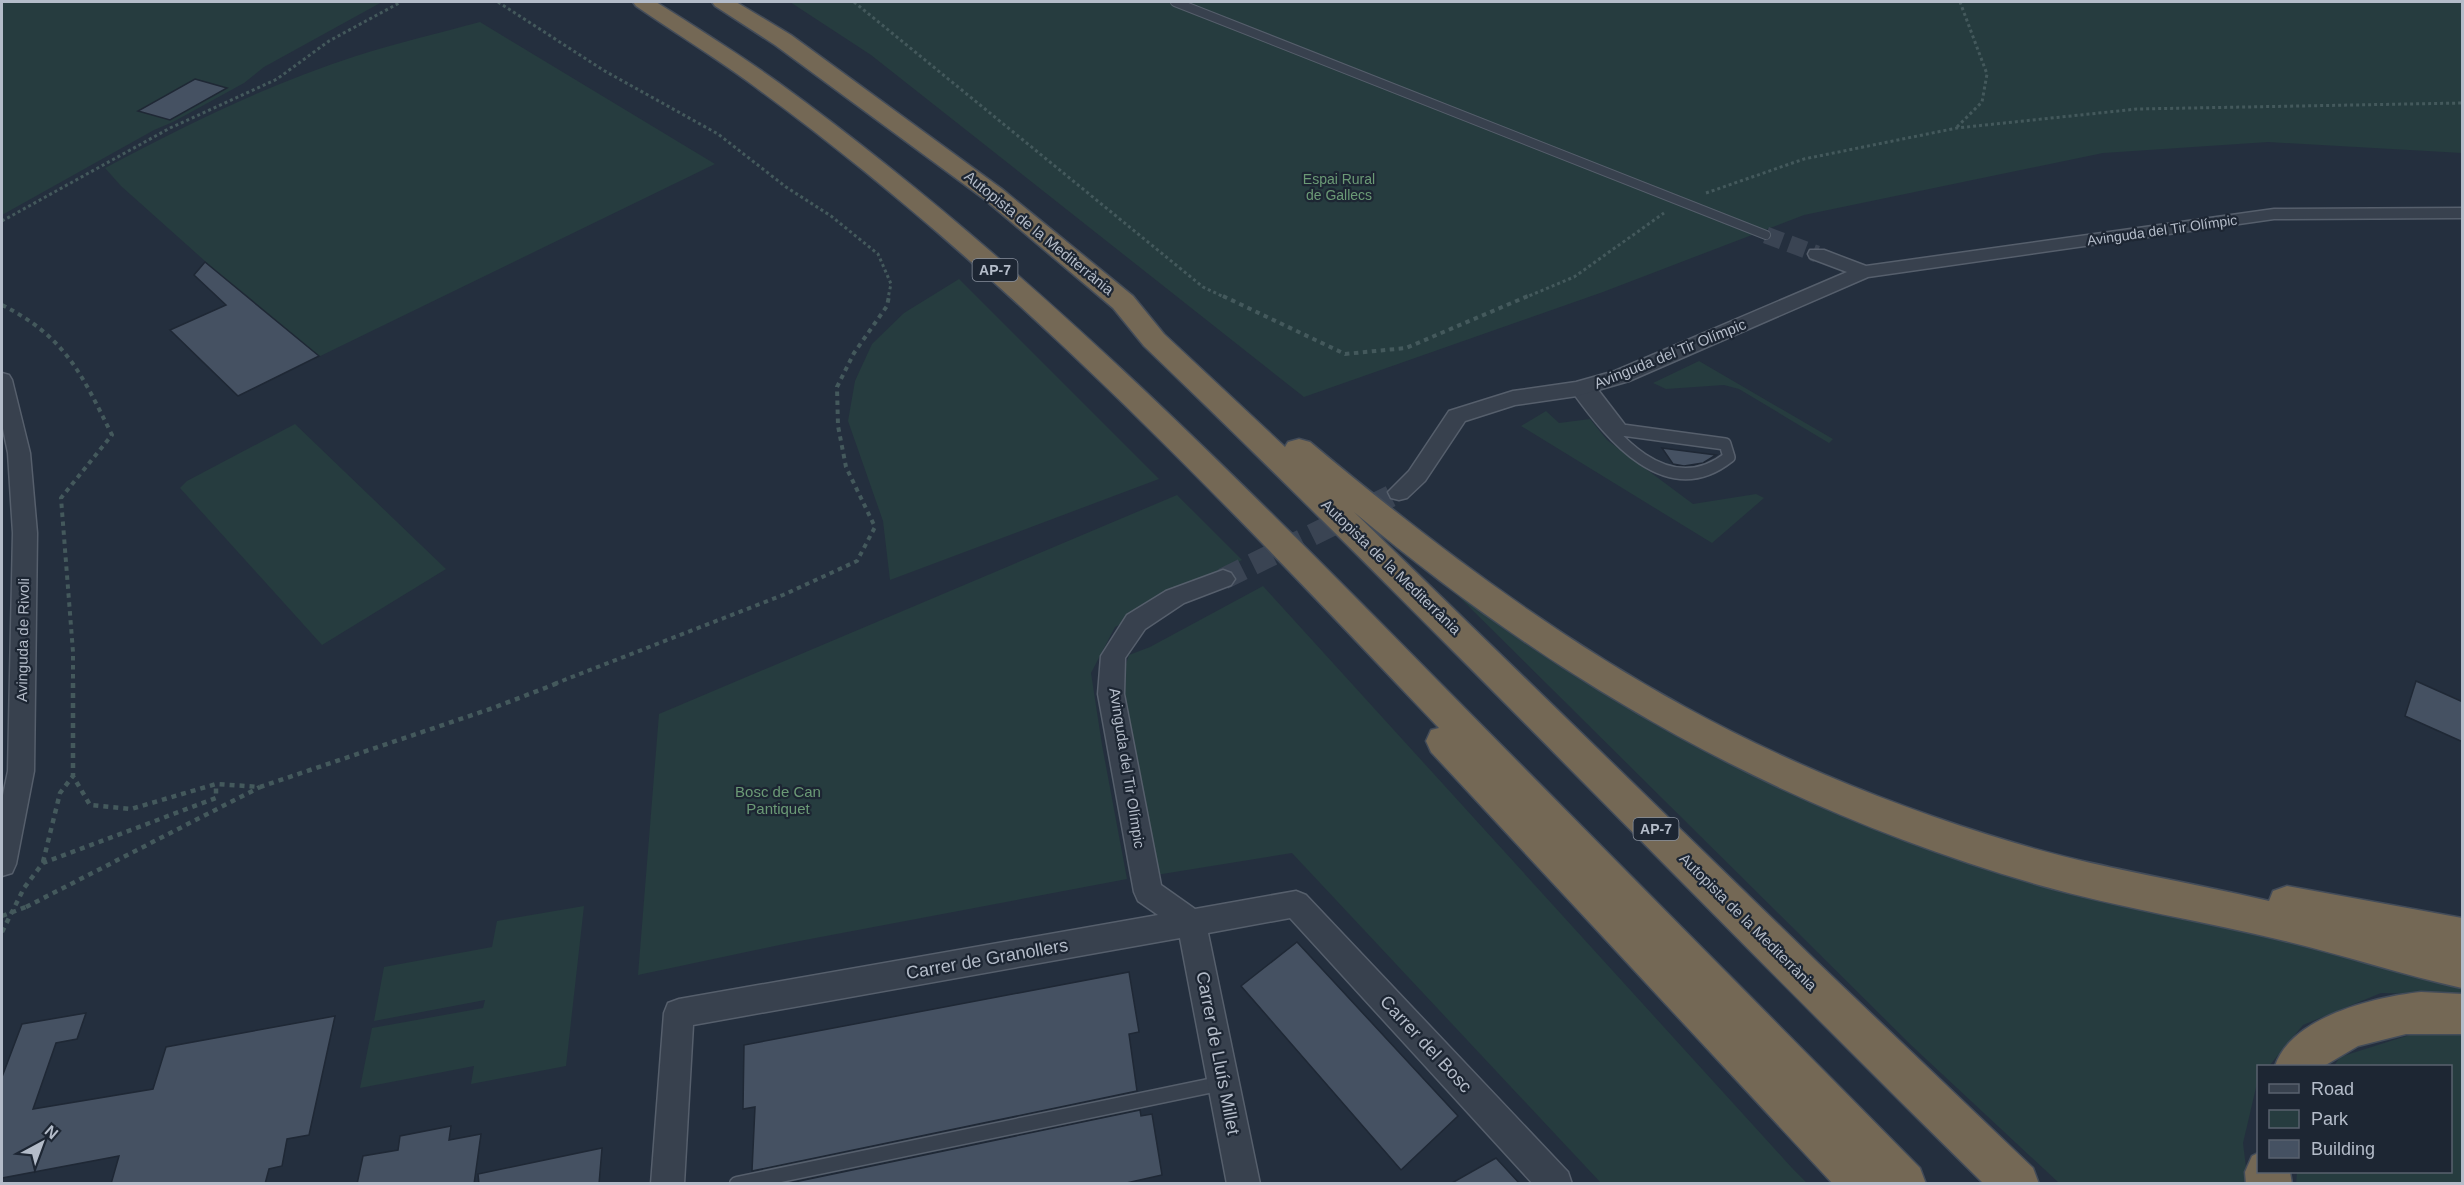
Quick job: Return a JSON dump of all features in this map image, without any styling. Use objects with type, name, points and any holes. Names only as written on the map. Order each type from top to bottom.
[{"type":"highway","name":"AP-7","points":[[643,2],[769,86],[881,173],[1001,275],[1173,433],[1904,1184]]},
{"type":"highway","name":"Autopista de la Mediterrània","points":[[722,2],[783,40],[993,194],[1123,302],[1154,340],[1238,407],[1307,469],[1395,568],[1767,942],[2017,1184]]},
{"type":"highway","points":[[1307,469],[1480,593],[1628,692],[1689,727],[1788,775],[1869,809],[2018,861],[2112,885],[2233,911],[2463,969]]},
{"type":"highway","points":[[1282,543],[1320,605],[1376,668],[1553,859],[1864,1184]]},
{"type":"highway","points":[[2112,885],[2239,895],[2463,936]]},
{"type":"highway","points":[[2297,1065],[2320,1043],[2381,1018],[2420,1012],[2463,1014]]},
{"type":"street","name":"Avinguda del Tir Olímpic","points":[[1399,492],[1417,476],[1457,416],[1513,398],[1583,388],[1622,376],[1864,272],[2274,214],[2463,213]]},
{"type":"street","name":"Avinguda del Tir Olímpic","points":[[1817,254],[1864,272]]},
{"type":"street","name":"Avinguda de Rivoli","points":[[2,380],[5,411],[19,453],[25,533],[21,771],[2,864]]},
{"type":"street","name":"Avinguda del Tir Olímpic","points":[[1192,923],[1148,892],[1112,694],[1113,656],[1136,622],[1175,597],[1223,579]]},
{"type":"street","name":"Carrer de Granollers","points":[[667,1184],[679,1013],[1296,904]]},
{"type":"street","name":"Carrer del Bosc","points":[[1296,904],[1556,1184]]},
{"type":"street","name":"Carrer de Lluís Millet","points":[[1192,923],[1244,1184]]},
{"type":"lane","points":[[1175,2],[1766,235]]},
{"type":"lane","points":[[1583,388],[1622,430],[1725,444],[1729,457],[1720,466],[1700,475],[1676,473],[1654,467],[1610,433],[1583,388]]},
{"type":"lane","points":[[737,1184],[1224,1083]]},
{"type":"path","points":[[2,221],[170,128],[276,79],[329,41],[401,2]]},
{"type":"path","points":[[2,916],[26,907],[260,787],[493,708],[783,595],[858,561],[875,526],[846,467],[838,426],[837,387],[854,353],[887,306],[891,284],[878,254],[831,216],[786,186],[718,134],[603,70],[498,2]]},
{"type":"path","points":[[1957,128],[1982,102],[1987,74],[1960,2]]},
{"type":"path","points":[[2,305],[35,326],[69,357],[80,372],[112,435],[61,498],[73,652],[73,776],[90,805],[131,809],[216,784],[260,787]]},
{"type":"path","points":[[2,932],[24,888],[43,863],[60,793],[73,776]]},
{"type":"path","points":[[43,863],[216,798],[216,784]]},
{"type":"green space","points":[[2,2],[382,2],[264,67],[244,83],[154,130],[2,215]]},
{"type":"green space","name":"Espai Rural de Gallecs","points":[[790,2],[2462,2],[2462,153],[2268,142],[2103,153],[1804,215],[1603,292],[1304,397],[871,55]]},
{"type":"green space","points":[[480,22],[715,164],[238,396],[170,330],[226,305],[215,270],[121,186],[105,168],[197,121],[291,79],[371,51]]},
{"type":"green space","points":[[959,279],[1159,479],[890,580],[883,521],[848,421],[855,381],[872,344],[904,313]]},
{"type":"green space","points":[[1699,361],[1833,439],[1829,443],[1739,389],[1724,385],[1666,389],[1653,383]]},
{"type":"green space","points":[[1546,411],[1559,423],[1590,419],[1607,440],[1693,504],[1756,494],[1764,498],[1712,543],[1521,426]]},
{"type":"green space","points":[[295,424],[446,569],[322,645],[180,488],[187,481]]},
{"type":"green space","name":"Bosc de Can Pantiquet","points":[[1177,495],[1242,560],[1115,627],[1091,673],[1127,879],[789,943],[638,975],[659,714]]},
{"type":"green space","points":[[1432,570],[1793,790],[2462,981],[2462,995],[2381,993],[2303,1025],[2270,1065],[2257,1065],[2257,1083],[2243,1143],[2248,1183],[2059,1183],[1912,1046]]},
{"type":"green space","points":[[1263,586],[1807,1183],[1601,1183],[1292,853],[1156,875],[1122,676],[1129,655],[1150,647]]},
{"type":"green space","points":[[584,906],[566,1066],[471,1084],[474,1066],[360,1088],[372,1028],[483,1008],[485,1000],[374,1021],[384,967],[492,947],[497,921]]},
{"type":"green space","points":[[2419,1032],[2462,1035],[2462,1183],[2296,1184],[2297,1173],[2452,1173],[2452,1065],[2335,1065],[2340,1057]]},
{"type":"building","points":[[195,79],[227,88],[170,120],[138,111]]},
{"type":"building","points":[[205,262],[319,356],[238,396],[170,330],[226,305],[194,275]]},
{"type":"building","points":[[1662,448],[1716,455],[1703,463],[1684,466],[1673,464]]},
{"type":"building","points":[[2416,681],[2463,702],[2463,742],[2405,716]]},
{"type":"building","points":[[1297,942],[1458,1116],[1401,1170],[1241,986]]},
{"type":"building","points":[[1129,972],[1139,1032],[1129,1034],[1137,1091],[752,1171],[755,1107],[743,1109],[744,1045]]},
{"type":"building","points":[[86,1013],[77,1039],[56,1043],[33,1109],[153,1089],[166,1047],[335,1016],[309,1135],[287,1139],[282,1166],[269,1169],[265,1184],[111,1184],[119,1156],[2,1178],[2,1077],[22,1024]]},
{"type":"building","points":[[1140,1110],[1141,1116],[1152,1114],[1162,1175],[1122,1184],[785,1184]]},
{"type":"building","points":[[451,1126],[449,1140],[481,1134],[474,1184],[357,1184],[363,1156],[398,1150],[400,1136]]},
{"type":"building","points":[[602,1148],[599,1184],[479,1184],[478,1174]]},
{"type":"building","points":[[1496,1158],[1520,1184],[1450,1184]]},
{"type":"tunnel","points":[[1766,235],[1817,254]]},
{"type":"tunnel","points":[[1223,579],[1399,492]]}]
